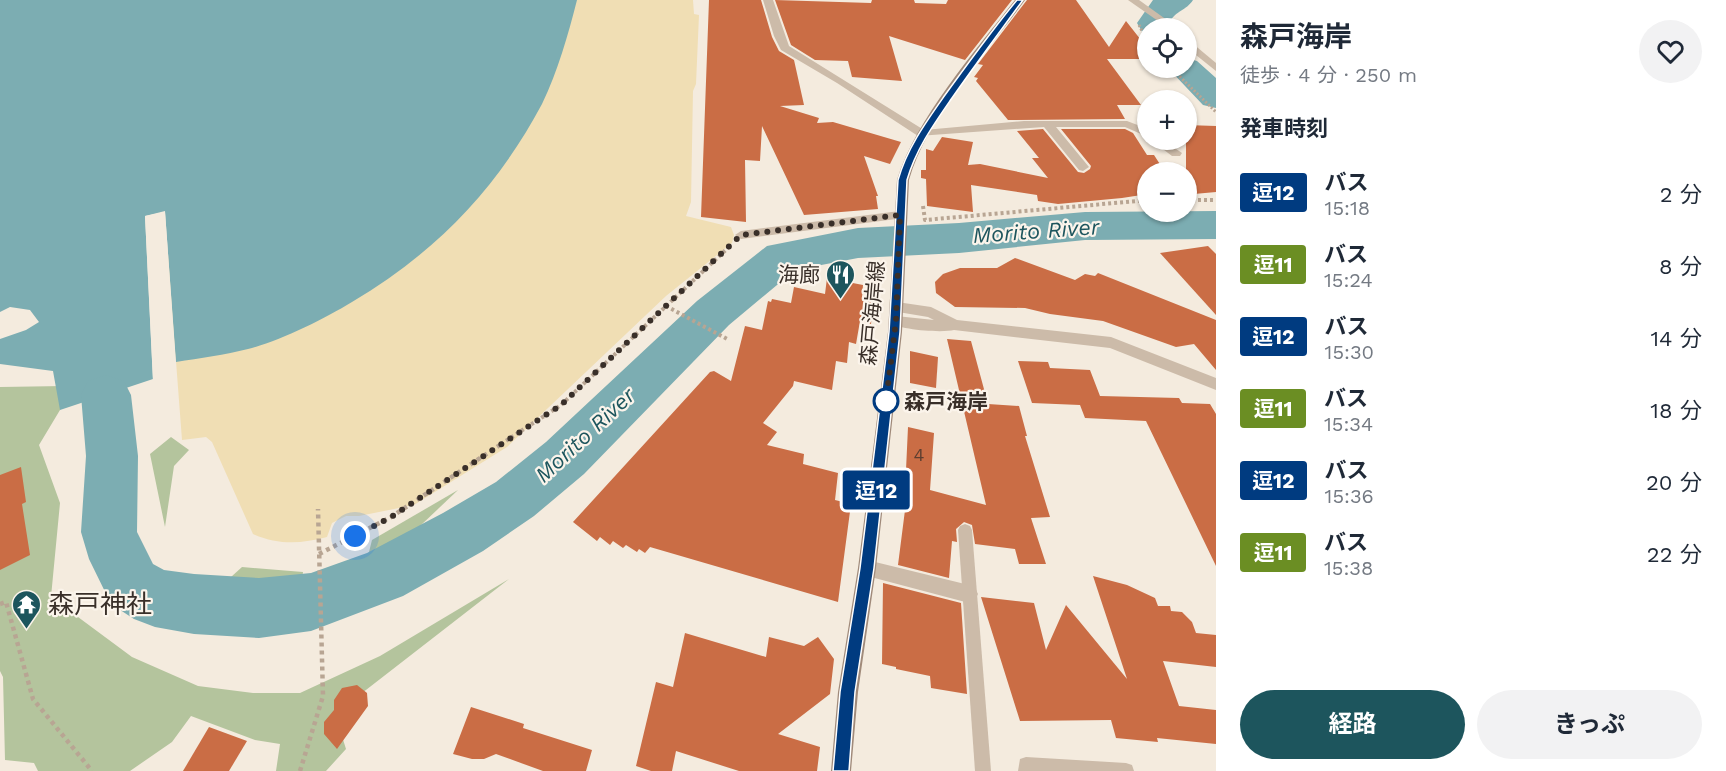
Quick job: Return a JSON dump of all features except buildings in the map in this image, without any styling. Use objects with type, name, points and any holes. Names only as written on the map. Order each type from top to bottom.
[{"type":"main road","name":"森戸海岸線","points":[[841,771],[848,692],[867,568],[897,306],[903,180],[908,161],[922,134],[983,47],[1020,0]]},
{"type":"street","points":[[768,0],[785,48],[841,81],[922,134],[1024,124],[1127,124],[1137,129]]},
{"type":"street","points":[[1133,0],[1161,18]]},
{"type":"street","points":[[1197,51],[1216,68]]},
{"type":"street","points":[[1047,124],[1083,167]]},
{"type":"street","points":[[1171,150],[1176,153]]},
{"type":"street","points":[[741,235],[901,208]]},
{"type":"street","points":[[897,306],[945,327],[954,325],[1111,344],[1216,384]]},
{"type":"street","points":[[867,568],[969,594]]},
{"type":"lane","points":[[964,530],[983,771]]},
{"type":"lane","points":[[1026,771],[1026,765],[1126,771]]},
{"type":"path","points":[[1181,78],[1216,112]]},
{"type":"path","points":[[1197,200],[1216,201]]},
{"type":"path","points":[[901,208],[923,204],[925,220],[1137,201]]},
{"type":"path","points":[[320,554],[391,517],[561,405],[741,235]]},
{"type":"path","points":[[667,307],[729,340]]},
{"type":"path","points":[[300,771],[323,696],[318,509]]},
{"type":"path","points":[[0,604],[6,602],[33,699],[92,771]]},
{"type":"green space","points":[[64,386],[60,410],[39,445],[60,503],[51,597],[132,657],[198,686],[253,693],[300,693],[380,656],[509,579],[335,714],[346,749],[326,771],[276,771],[280,744],[255,740],[191,716],[172,742],[130,771],[38,771],[34,763],[5,760],[3,677],[0,671],[0,387]]},
{"type":"green space","points":[[171,437],[189,450],[174,466],[165,527],[150,454]]},
{"type":"green space","points":[[458,490],[419,527],[368,556],[372,540]]},
{"type":"green space","points":[[242,567],[303,572],[300,592],[231,577]]},
{"type":"sand","points":[[549,0],[693,0],[694,14],[699,15],[696,84],[693,91],[691,202],[686,216],[731,227],[734,235],[732,243],[666,296],[507,447],[414,505],[359,516],[346,516],[332,523],[327,537],[308,541],[281,542],[253,534],[212,442],[206,437],[182,440],[168,256],[186,288]]},
{"type":"water","points":[[0,0],[577,0],[553,79],[524,135],[484,191],[437,240],[411,262],[352,302],[288,335],[239,351],[176,362],[165,212],[145,216],[153,379],[60,410],[53,371],[0,364],[0,339],[26,330],[39,322],[30,310],[10,307],[0,312]]},
{"type":"pier","points":[[165,211],[176,365],[173,362],[162,215],[148,218],[156,379],[153,382],[145,216]]},
{"type":"waterway","points":[[1156,18],[1161,8],[1178,0]]},
{"type":"waterway","points":[[1196,78],[1216,97]]},
{"type":"waterway","name":"Morito River","points":[[106,395],[112,456],[109,532],[118,559],[132,584],[155,598],[194,604],[259,608],[311,602],[382,576],[463,532],[515,499],[565,458],[713,313],[782,257],[858,243],[959,238],[1085,226],[1216,225]]},
{"type":"bus line","name":"逗12","points":[[841,771],[848,692],[867,568],[895,332],[903,180],[908,161],[922,134],[983,47],[1020,0]]},
{"type":"place","name":"海廊","points":[[841,300]]},
{"type":"place","name":"森戸海岸","points":[[886,401]]},
{"type":"place","name":"森戸神社","points":[[27,630]]},
{"type":"route","points":[[355,536],[391,517],[561,405],[741,235],[900,215],[896,321],[886,401]]}]
